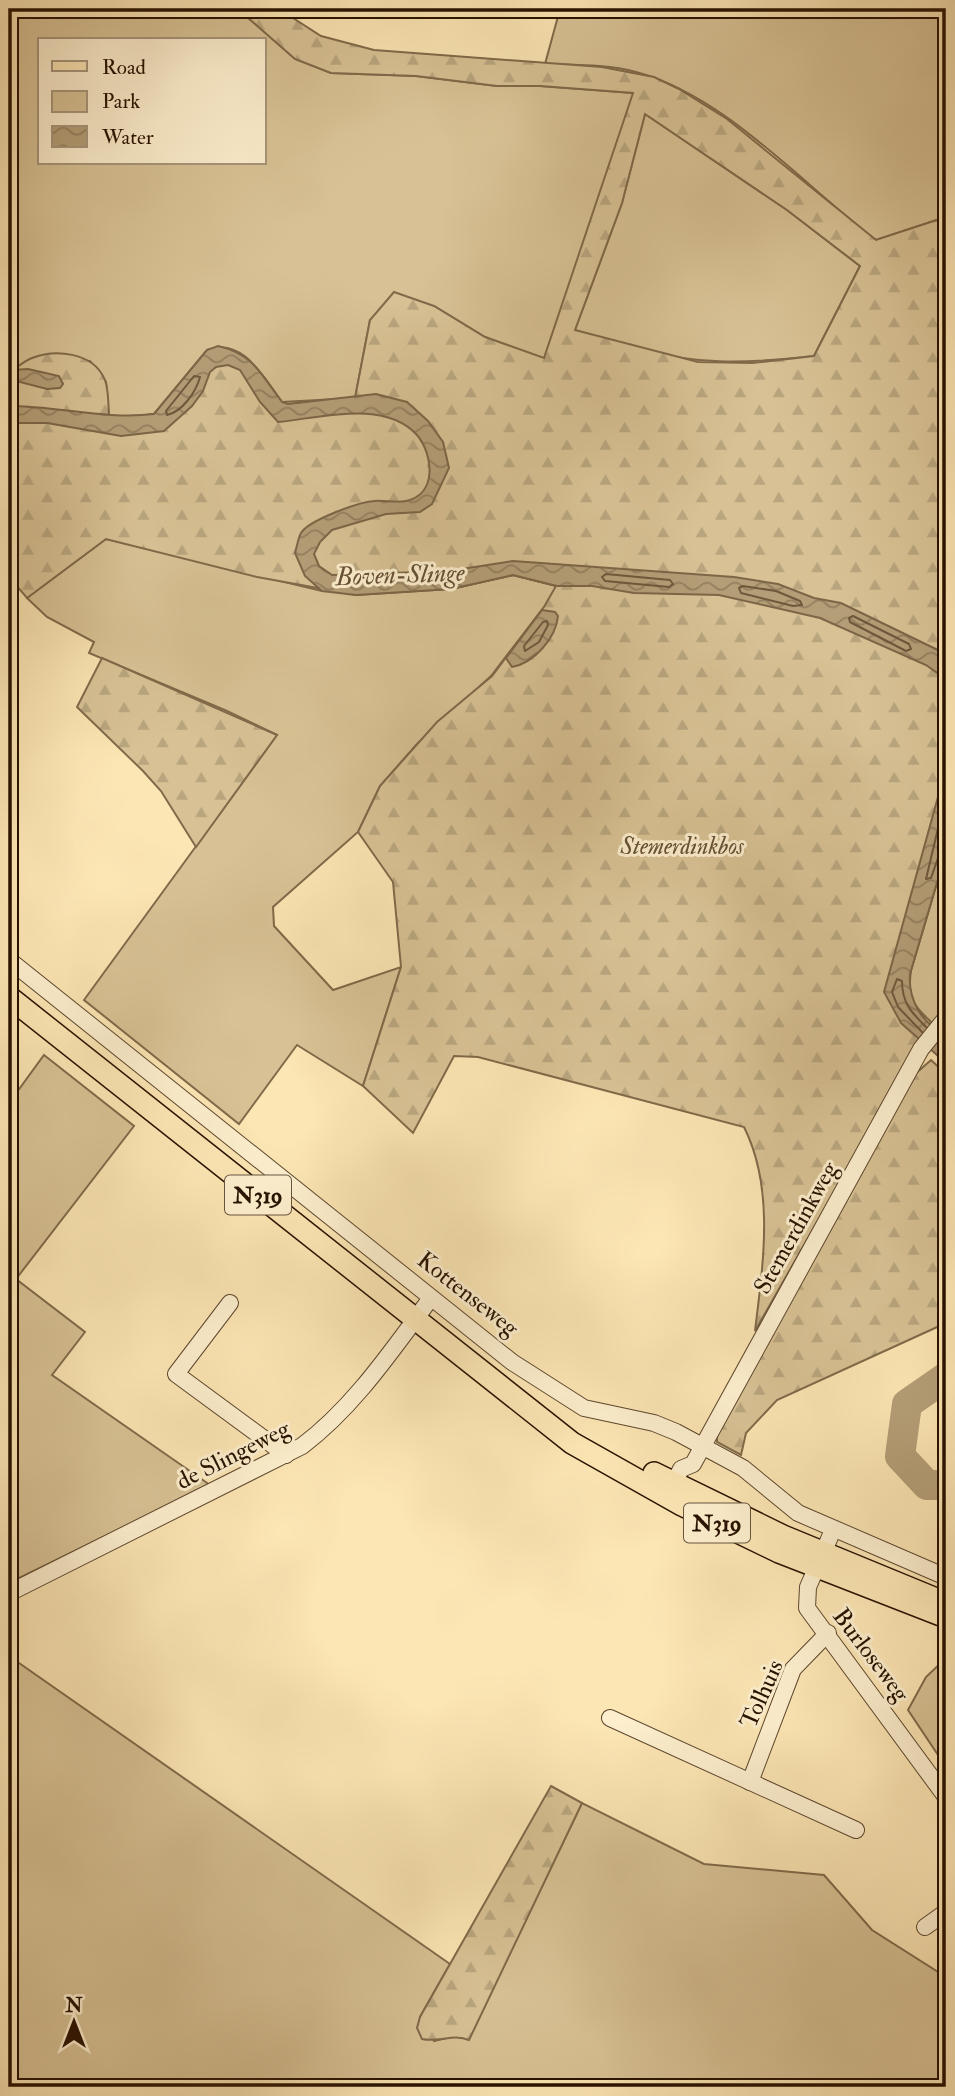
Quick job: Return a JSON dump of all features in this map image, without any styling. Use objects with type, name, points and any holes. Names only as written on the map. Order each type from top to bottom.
[{"type":"main road","name":"N319","points":[[9,997],[414,1320],[509,1392],[678,1494],[946,1617]]},
{"type":"main road","name":"N319","points":[[820,1559],[946,1603]]},
{"type":"street","name":"Kottenseweg","points":[[9,960],[512,1362],[561,1396],[605,1414],[654,1423],[703,1446],[743,1468],[798,1513],[946,1577]]},
{"type":"street","name":"Stemerdinkweg","points":[[678,1494],[695,1476],[692,1464],[921,1049],[944,1021]]},
{"type":"street","points":[[175,1128],[192,1107]]},
{"type":"street","name":"de Slingeweg","points":[[9,1593],[286,1455],[327,1427],[431,1298]]},
{"type":"street","points":[[230,1303],[176,1374],[286,1455]]},
{"type":"street","name":"Burloseweg","points":[[833,1530],[806,1599],[807,1608],[828,1633],[946,1797]]},
{"type":"street","name":"Tolhuis","points":[[750,1782],[793,1669],[828,1633]]},
{"type":"street","points":[[610,1718],[856,1830]]},
{"type":"street","points":[[925,1927],[946,1913]]},
{"type":"green space","points":[[9,9],[238,9],[295,59],[331,73],[416,76],[497,86],[540,86],[634,93],[544,359],[485,337],[434,306],[370,320],[355,398],[288,404],[282,402],[259,371],[242,354],[220,347],[207,350],[155,414],[122,418],[109,416],[106,382],[90,361],[9,373]]},
{"type":"green space","name":"Stemerdinkbos","points":[[238,9],[279,9],[321,36],[374,50],[602,67],[654,77],[727,119],[876,240],[946,217],[946,852],[911,969],[909,994],[913,1004],[924,1016],[921,1040],[755,1331],[763,1253],[763,1201],[754,1151],[744,1127],[478,1057],[454,1056],[413,1133],[363,1086],[401,967],[393,882],[358,832],[380,786],[437,722],[492,676],[544,607],[556,586],[513,575],[451,589],[356,595],[257,577],[106,539],[27,598],[9,577],[9,373],[32,358],[62,354],[82,358],[91,363],[106,382],[109,416],[122,418],[154,414],[207,350],[220,347],[242,354],[259,371],[282,402],[355,398],[370,320],[394,292],[434,306],[485,337],[544,358],[633,93],[540,86],[497,86],[416,76],[331,73],[295,59]],"holes":[[[645,114],[787,210],[860,266],[814,356],[752,363],[698,362],[575,330],[622,203]]]},
{"type":"green space","points":[[560,9],[946,9],[946,217],[876,240],[762,144],[701,101],[669,84],[625,69],[545,64]]},
{"type":"green space","points":[[645,114],[787,210],[860,266],[814,356],[742,361],[697,360],[626,347],[575,330],[622,203]]},
{"type":"green space","points":[[106,539],[322,591],[451,589],[513,575],[557,586],[491,676],[417,744],[380,786],[358,832],[273,907],[274,926],[333,990],[401,967],[363,1086],[297,1045],[239,1124],[84,1000],[277,735],[89,653],[94,642],[47,617],[27,598]]},
{"type":"green space","points":[[102,658],[277,735],[196,847],[161,791],[77,707]]},
{"type":"green space","points":[[946,852],[946,1013],[934,1025],[914,1003],[910,992],[910,974]]},
{"type":"green space","points":[[44,1055],[134,1126],[16,1279],[85,1332],[52,1375],[210,1485],[9,1583],[9,1103]]},
{"type":"green space","points":[[931,1060],[946,1074],[946,1323],[777,1400],[746,1433],[741,1455],[717,1442],[717,1432],[914,1075]]},
{"type":"green space","points":[[9,1656],[450,1964],[420,2017],[434,2041],[459,2035],[469,2039],[582,1803],[704,1864],[824,1875],[872,1930],[946,1977],[946,2087],[9,2087]]},
{"type":"green space","points":[[946,1658],[946,1767],[908,1710],[926,1677]]},
{"type":"green space","points":[[551,1786],[582,1803],[469,2040],[457,2037],[422,2039],[417,2028],[420,2017]]},
{"type":"water","points":[[218,346],[249,360],[282,402],[288,404],[376,394],[407,402],[428,421],[443,442],[449,468],[432,504],[420,512],[386,514],[332,530],[320,542],[314,554],[319,566],[332,575],[449,571],[513,561],[734,577],[778,584],[814,598],[841,603],[946,654],[946,679],[926,665],[820,618],[719,595],[634,593],[592,586],[557,586],[513,575],[451,589],[356,595],[322,591],[305,576],[295,553],[301,533],[324,517],[357,505],[374,501],[402,502],[416,497],[428,482],[430,472],[427,452],[417,435],[404,424],[388,417],[351,414],[278,422],[260,402],[240,370],[228,365],[216,367],[210,372],[203,391],[192,406],[164,431],[121,436],[47,423],[9,423],[9,406],[118,415],[154,414],[207,350]]},
{"type":"water","points":[[28,369],[59,376],[63,384],[60,388],[47,389],[16,381],[13,370]]},
{"type":"water","points":[[542,610],[555,612],[558,616],[553,633],[536,655],[512,667],[506,658]]},
{"type":"water","points":[[946,768],[946,852],[910,974],[910,983],[914,1001],[923,1017],[946,1033],[946,1063],[901,1023],[884,992]]},
{"type":"waterway","name":"Boven-Slinge","points":[[946,1377],[907,1404],[900,1456],[927,1485],[946,1485]]}]
